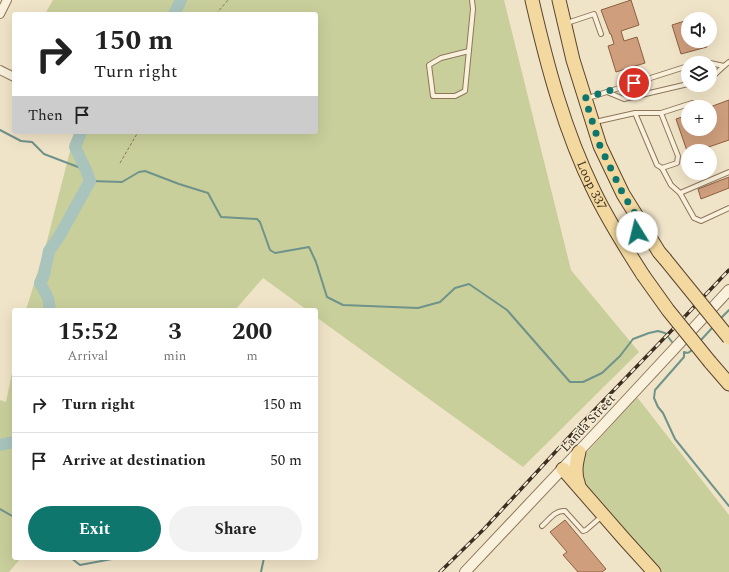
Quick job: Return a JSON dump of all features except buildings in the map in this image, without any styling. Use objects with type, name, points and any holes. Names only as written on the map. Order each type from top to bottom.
[{"type":"main road","name":"Loop 337","points":[[532,0],[548,65],[564,116],[591,183],[611,223],[643,275],[668,310],[729,384]]},
{"type":"main road","name":"Loop 337","points":[[559,0],[573,60],[600,146],[623,194],[659,252],[729,338]]},
{"type":"main road","points":[[611,223],[623,237],[632,238],[636,236],[638,229],[636,215]]},
{"type":"main road","points":[[578,452],[575,470],[576,478],[582,491]]},
{"type":"main road","points":[[562,469],[654,572]]},
{"type":"street","points":[[0,14],[7,0]]},
{"type":"street","points":[[0,70],[12,76]]},
{"type":"street","name":"Landa Street","points":[[464,572],[729,290]]},
{"type":"lane","points":[[469,51],[441,58],[429,65],[434,96],[455,96],[465,91],[469,51],[473,9],[472,0]]},
{"type":"lane","points":[[564,24],[594,14],[601,34]]},
{"type":"lane","points":[[717,72],[729,62]]},
{"type":"lane","points":[[717,65],[724,66]]},
{"type":"lane","points":[[585,98],[681,68]]},
{"type":"lane","points":[[606,92],[624,99],[681,86]]},
{"type":"lane","points":[[593,122],[635,113],[661,113],[681,107]]},
{"type":"lane","points":[[635,113],[657,166],[662,168],[671,185],[680,193],[694,218],[701,221],[729,208]]},
{"type":"lane","points":[[661,113],[678,156],[677,163],[662,168]]},
{"type":"lane","points":[[680,193],[729,172]]},
{"type":"lane","points":[[542,526],[557,512],[562,510],[565,511],[584,531],[603,515]]},
{"type":"path","points":[[218,12],[228,0]]},
{"type":"path","points":[[120,163],[137,134]]},
{"type":"green space","points":[[53,0],[504,0],[571,270],[639,352],[523,467],[318,318],[318,308],[304,308],[263,278],[237,308],[27,308],[47,241],[75,134],[318,134],[318,12],[46,12]]},
{"type":"green space","points":[[12,373],[12,560],[19,560],[9,572],[0,572],[0,400],[6,402]]},
{"type":"green space","points":[[637,397],[729,515],[729,572],[661,572],[588,493],[580,479],[580,460]]},
{"type":"waterway","points":[[175,12],[181,0]]},
{"type":"waterway","points":[[0,130],[21,141],[32,142],[44,154],[86,170]]},
{"type":"waterway","points":[[50,308],[48,298],[40,283],[44,275],[49,251],[60,235],[90,181],[75,147],[80,134]]},
{"type":"waterway","points":[[90,181],[122,182],[139,172],[145,171],[208,193],[221,217],[257,219],[260,222],[270,250],[275,253],[309,247],[316,262],[327,297],[343,305],[418,308],[440,302],[455,288],[469,284],[507,310],[570,382],[583,382],[602,373],[620,356],[633,339],[658,331],[665,333],[672,342]]},
{"type":"waterway","points":[[720,319],[729,310]]},
{"type":"waterway","points":[[700,341],[713,327]]},
{"type":"waterway","points":[[693,349],[687,353],[684,352],[684,357],[655,390],[654,398],[675,439],[729,506]]},
{"type":"waterway","points":[[0,445],[12,442]]},
{"type":"waterway","points":[[0,509],[12,516]]},
{"type":"waterway","points":[[74,560],[80,565],[107,560]]},
{"type":"waterway","points":[[261,572],[264,560]]},
{"type":"railway","points":[[440,572],[484,529],[583,422],[729,270]]},
{"type":"route","points":[[634,83],[585,98],[600,146],[623,194],[636,215],[637,232]]}]
